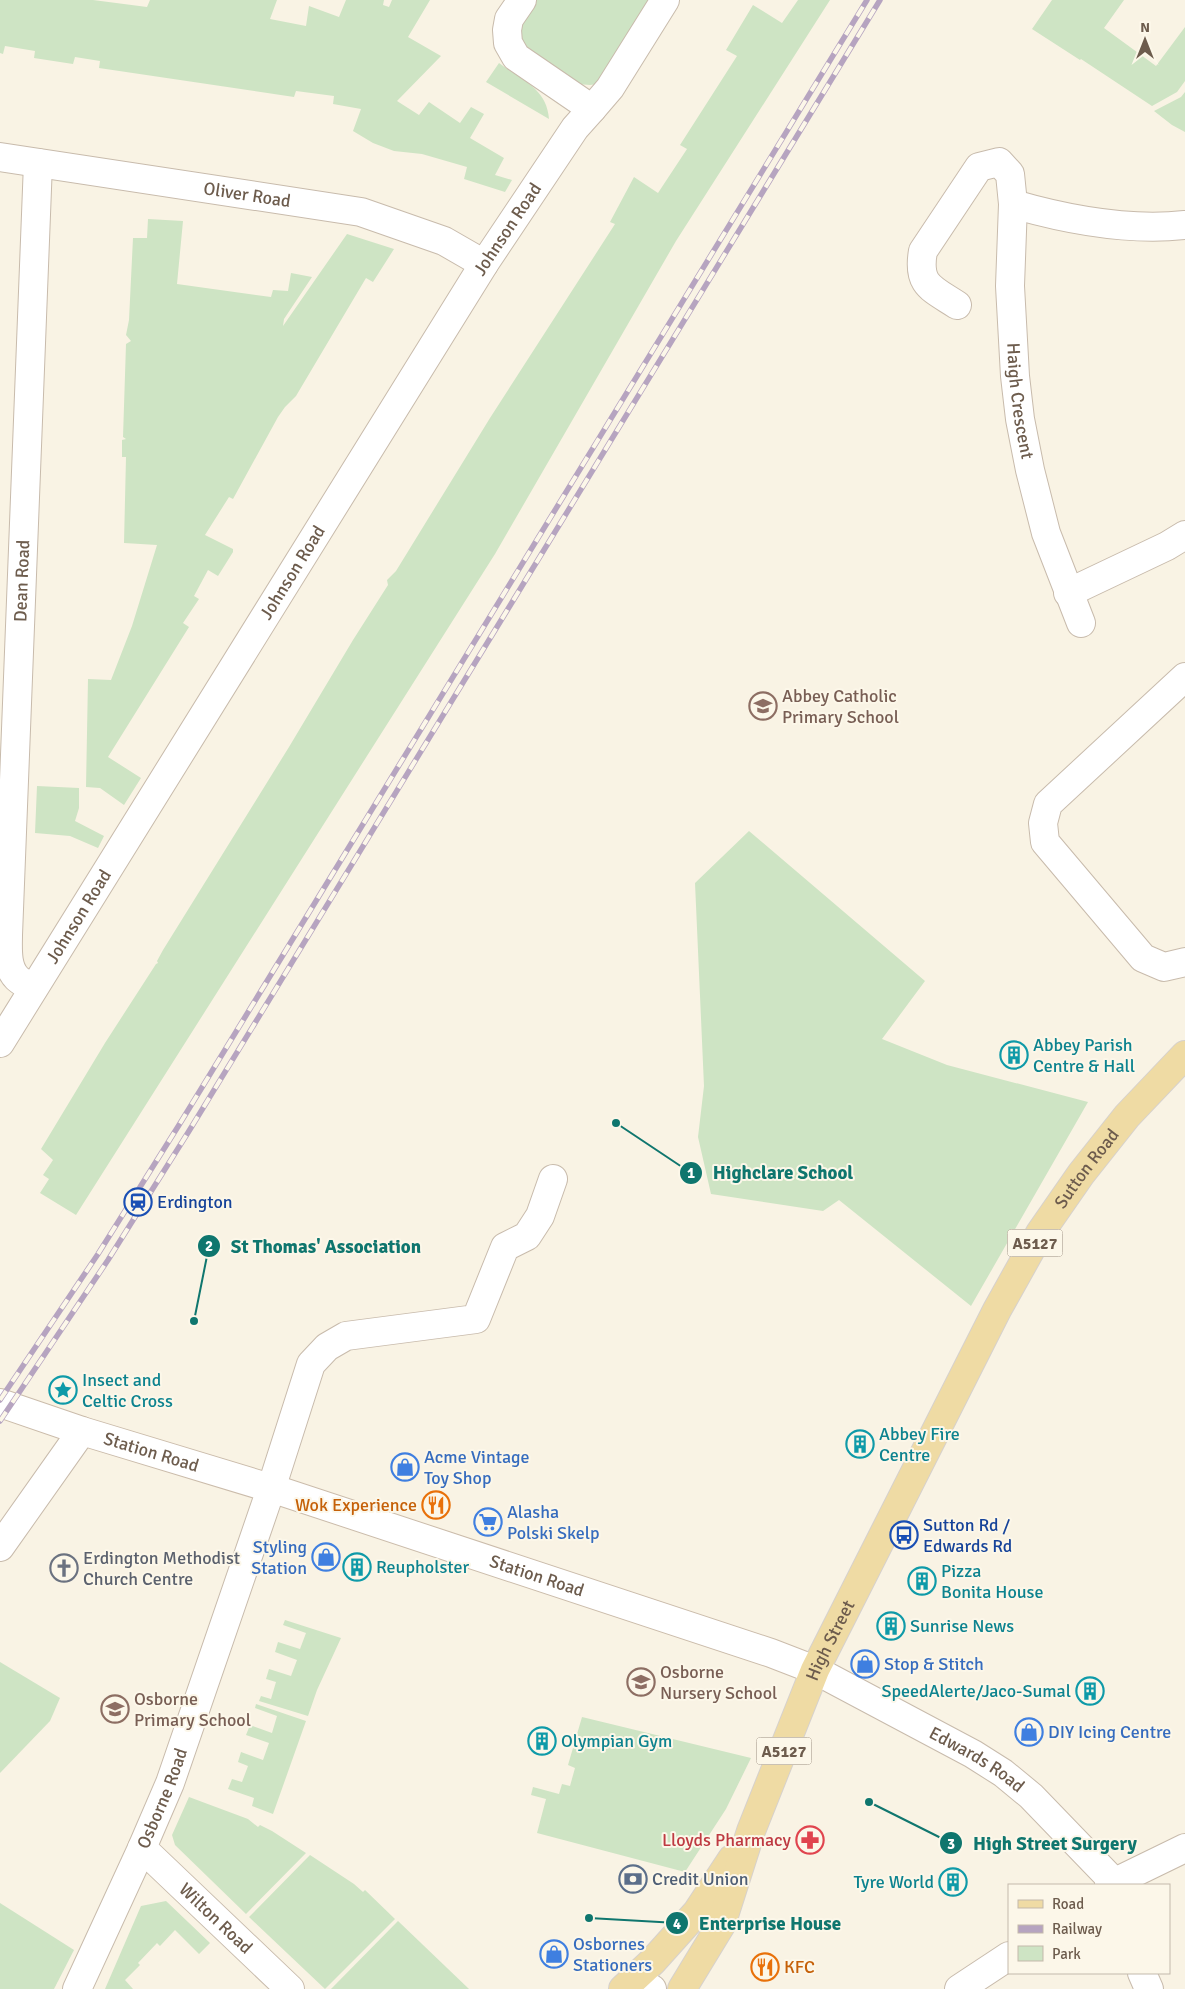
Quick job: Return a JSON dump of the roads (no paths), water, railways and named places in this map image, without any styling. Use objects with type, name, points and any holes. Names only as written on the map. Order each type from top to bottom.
[{"type":"main road","name":"Sutton Road","points":[[923,1456],[997,1310],[1040,1233],[1081,1174],[1127,1116],[1185,1055]]},
{"type":"main road","name":"High Street","points":[[751,1831],[816,1670],[923,1456]]},
{"type":"main road","name":"A5127","points":[[635,1987],[697,1912],[751,1831]]},
{"type":"main road","name":"A5127","points":[[682,1989],[721,1924],[751,1831]]},
{"type":"street","points":[[522,0],[509,20],[506,30],[508,43],[516,57],[592,109]]},
{"type":"street","name":"Johnson Road","points":[[0,1043],[484,264],[575,128],[610,88],[665,0]]},
{"type":"street","name":"Oliver Road","points":[[0,157],[361,212],[444,241],[484,264]]},
{"type":"street","name":"Haigh Crescent","points":[[956,305],[925,282],[920,267],[923,251],[979,166],[999,162],[1010,174],[1013,204],[1010,286],[1015,376],[1020,419],[1030,470],[1046,533],[1081,623]]},
{"type":"street","name":"Dean Road","points":[[34,989],[17,978],[13,972],[9,958],[8,935],[38,163]]},
{"type":"street","points":[[1013,204],[1044,213],[1104,224],[1168,227],[1185,225]]},
{"type":"street","points":[[1068,593],[1167,546],[1185,535]]},
{"type":"street","points":[[1185,677],[1048,804],[1043,822],[1045,842],[1143,958],[1164,967],[1185,962]]},
{"type":"street","name":"Osborne Road","points":[[77,1989],[170,1783],[271,1489],[311,1364],[327,1347],[346,1336],[476,1319],[505,1247],[527,1236],[540,1216],[553,1178]]},
{"type":"street","name":"Station Road","points":[[0,1403],[82,1431],[271,1489],[816,1670]]},
{"type":"street","points":[[0,1547],[82,1431]]},
{"type":"street","name":"Edwards Road","points":[[816,1670],[973,1754],[1003,1773],[1031,1796],[1112,1884]]},
{"type":"street","name":"Wilton Road","points":[[142,1848],[290,1989]]},
{"type":"street","points":[[1112,1884],[1185,1848]]},
{"type":"street","points":[[959,1989],[1008,1957]]},
{"type":"street","points":[[1142,1974],[1149,1989]]},
{"type":"railway","points":[[0,1400],[98,1254],[179,1125],[867,0]]},
{"type":"railway","points":[[0,1421],[108,1260],[189,1131],[880,0]]},
{"type":"place","name":"Abbey Catholic Primary School","points":[[763,706]]},
{"type":"place","name":"Abbey Parish Centre & Hall","points":[[1014,1055]]},
{"type":"place","name":"Highclare School","points":[[616,1123]]},
{"type":"place","name":"Erdington","points":[[138,1202]]},
{"type":"place","name":"St Thomas' Association","points":[[194,1321]]},
{"type":"place","name":"Insect and Celtic Cross","points":[[63,1390]]},
{"type":"place","name":"Abbey Fire Centre","points":[[860,1444]]},
{"type":"place","name":"Acme Vintage Toy Shop","points":[[405,1467]]},
{"type":"place","name":"Wok Experience","points":[[436,1505]]},
{"type":"place","name":"Alasha Polski Skelp","points":[[488,1522]]},
{"type":"place","name":"Sutton Rd / Edwards Rd","points":[[904,1535]]},
{"type":"place","name":"Styling Station","points":[[326,1557]]},
{"type":"place","name":"Reupholster","points":[[357,1567]]},
{"type":"place","name":"Erdington Methodist Church Centre","points":[[64,1568]]},
{"type":"place","name":"Pizza Bonita House","points":[[922,1581]]},
{"type":"place","name":"Sunrise News","points":[[891,1626]]},
{"type":"place","name":"Stop & Stitch","points":[[865,1664]]},
{"type":"place","name":"Osborne Nursery School","points":[[641,1682]]},
{"type":"place","name":"SpeedAlerte/Jaco-Sumal","points":[[1090,1691]]},
{"type":"place","name":"Osborne Primary School","points":[[115,1709]]},
{"type":"place","name":"DIY Icing Centre","points":[[1029,1732]]},
{"type":"place","name":"Olympian Gym","points":[[542,1741]]},
{"type":"place","name":"High Street Surgery","points":[[869,1802]]},
{"type":"place","name":"Lloyds Pharmacy","points":[[810,1840]]},
{"type":"place","name":"Credit Union","points":[[633,1879]]},
{"type":"place","name":"Tyre World","points":[[953,1882]]},
{"type":"place","name":"Enterprise House","points":[[589,1918]]},
{"type":"place","name":"Osbornes Stationers","points":[[554,1954]]},
{"type":"place","name":"KFC","points":[[765,1967]]}]
